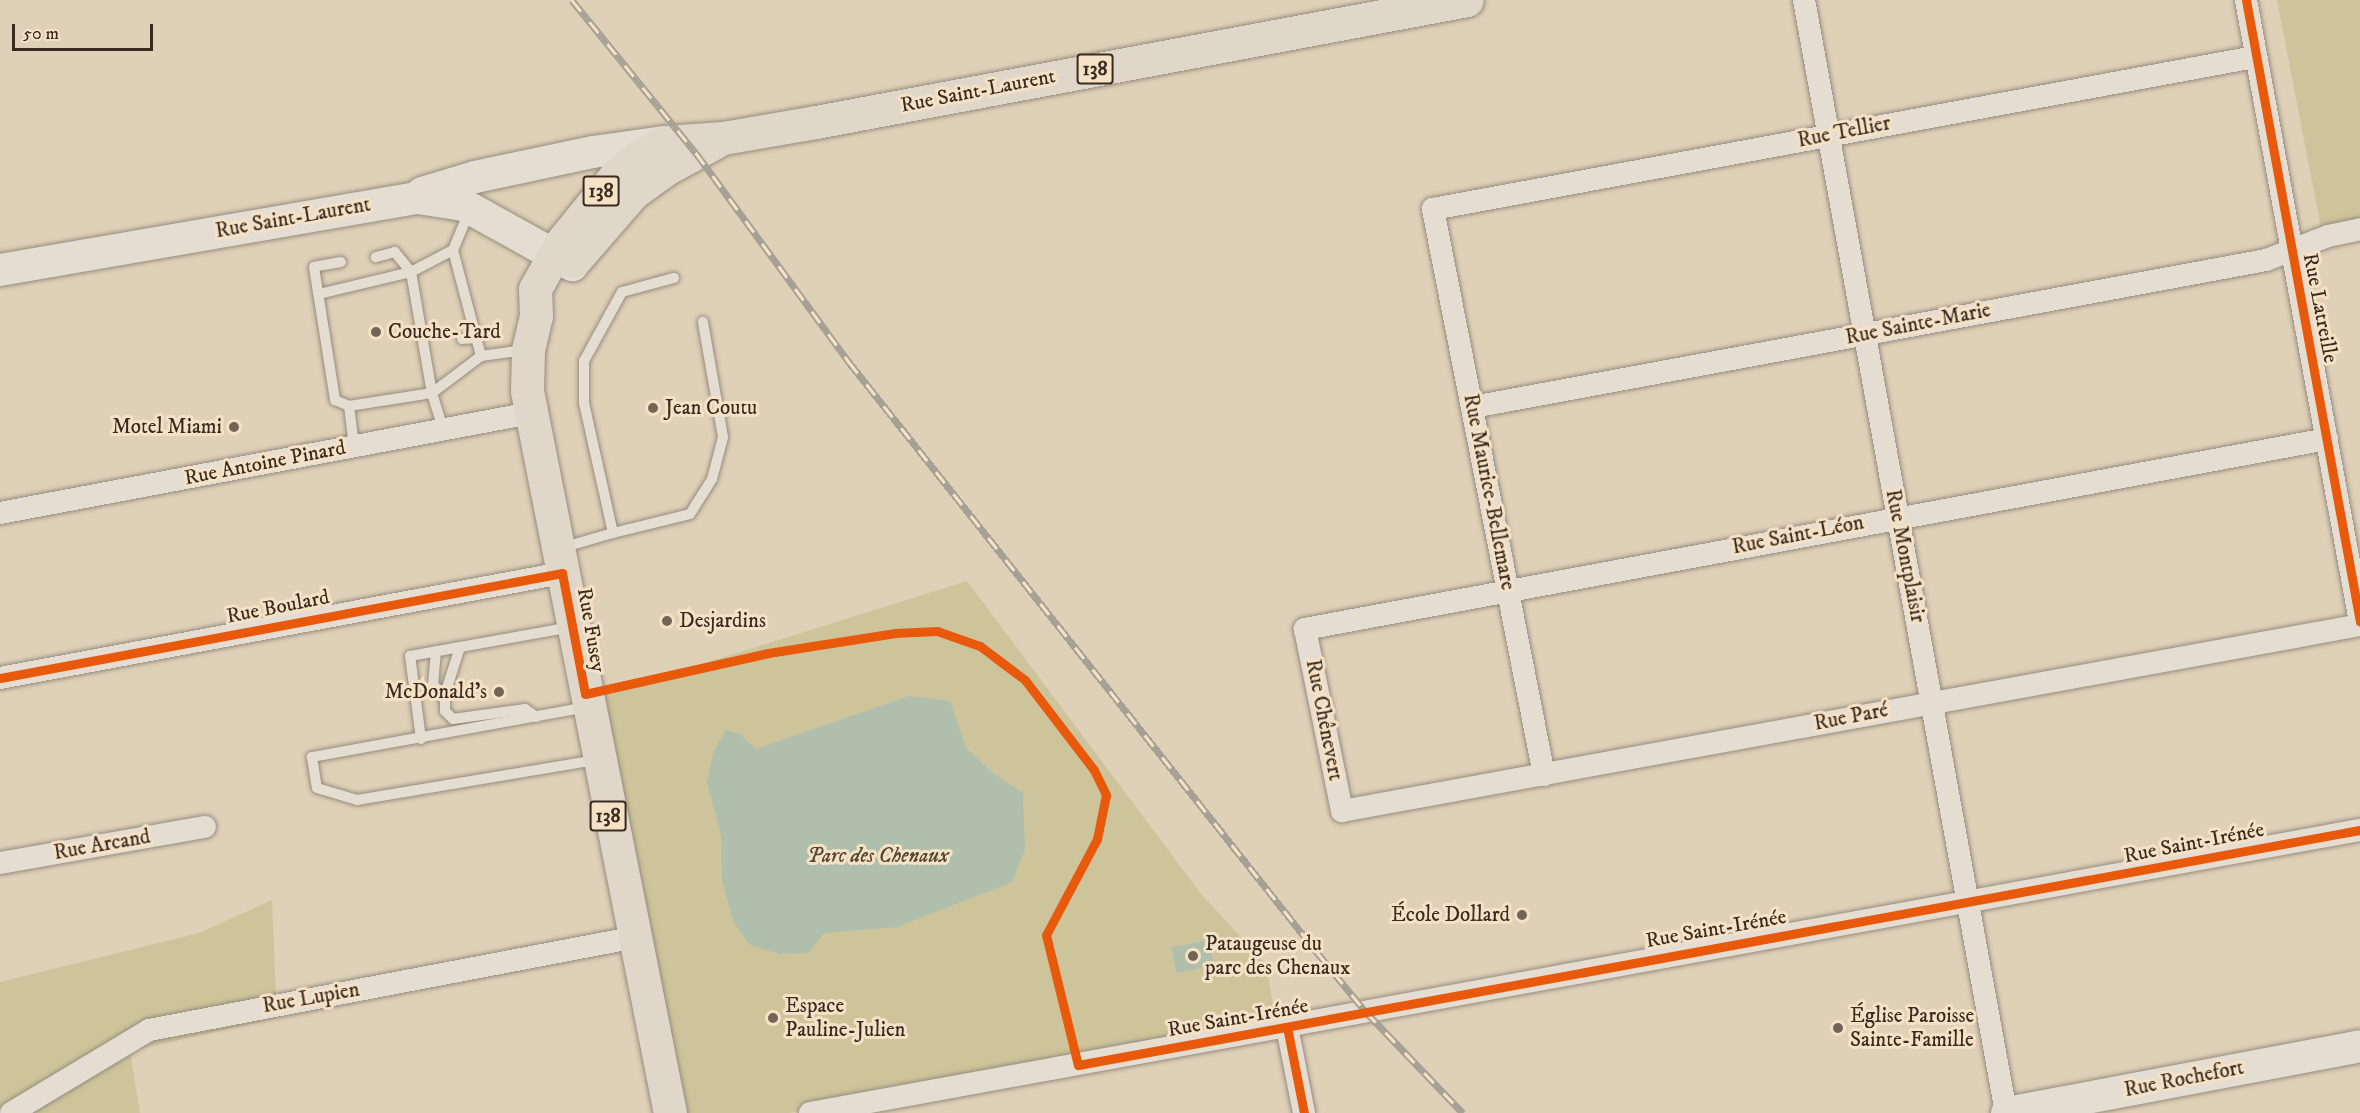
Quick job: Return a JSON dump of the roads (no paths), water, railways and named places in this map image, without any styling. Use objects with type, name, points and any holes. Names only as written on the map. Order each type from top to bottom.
[{"type":"main road","name":"Rue Saint-Laurent","points":[[665,142],[723,138],[1467,0]]},
{"type":"main road","name":"Rue Fusey","points":[[562,260],[633,193],[666,169],[723,138]]},
{"type":"main road","name":"Rue Fusey","points":[[665,142],[640,155],[616,175],[562,260],[555,297],[536,316],[528,350],[531,413],[632,938],[670,1113]]},
{"type":"street","name":"Rue Montplaisir","points":[[1803,0],[1897,517],[1934,702],[1967,904],[2007,1113]]},
{"type":"street","name":"Rue Latreille","points":[[2246,0],[2360,624]]},
{"type":"street","name":"Rue Tellier","points":[[1433,209],[2255,57]]},
{"type":"street","points":[[407,198],[486,175],[611,148],[665,142]]},
{"type":"street","name":"Rue Saint-Laurent","points":[[0,270],[407,198],[447,200],[470,208],[562,260]]},
{"type":"street","name":"Rue Maurice-Bellemare","points":[[1433,209],[1544,775]]},
{"type":"street","name":"Rue Sainte-Marie","points":[[1473,407],[2266,260],[2290,249],[2360,229]]},
{"type":"street","name":"Rue Antoine Pinard","points":[[0,513],[531,413]]},
{"type":"street","name":"Rue Saint-Léon","points":[[1305,629],[1897,517],[2327,439]]},
{"type":"street","name":"Rue Boulard","points":[[0,678],[560,561]]},
{"type":"street","name":"Rue Paré","points":[[1342,812],[2360,624]]},
{"type":"street","name":"Rue Chênevert","points":[[1305,629],[1342,812]]},
{"type":"street","name":"Rue Arcand","points":[[0,863],[205,827]]},
{"type":"street","name":"Rue Saint-Irénée","points":[[810,1113],[1967,904],[2360,830]]},
{"type":"street","name":"Rue Lupien","points":[[11,1113],[149,1030],[632,938]]},
{"type":"street","points":[[1287,1027],[1304,1113]]},
{"type":"street","name":"Rue Rochefort","points":[[2007,1113],[2360,1046]]},
{"type":"lane","points":[[470,208],[453,250],[481,356]]},
{"type":"lane","points":[[319,294],[411,272],[453,250]]},
{"type":"lane","points":[[376,256],[395,252],[411,272],[427,341],[432,393],[443,430]]},
{"type":"lane","points":[[341,262],[314,267],[335,400],[349,406],[432,393],[481,356],[528,350]]},
{"type":"lane","points":[[613,533],[584,403],[584,361],[622,292],[674,278]]},
{"type":"lane","points":[[455,304],[467,303]]},
{"type":"lane","points":[[560,561],[613,533],[690,514],[712,479],[723,437],[703,322]]},
{"type":"lane","points":[[462,339],[476,338]]},
{"type":"lane","points":[[349,406],[354,446]]},
{"type":"lane","points":[[421,739],[410,656],[572,627]]},
{"type":"lane","points":[[460,647],[445,700],[445,711],[453,719],[525,709],[537,717]]},
{"type":"lane","points":[[435,651],[433,684],[445,700]]},
{"type":"lane","points":[[587,707],[312,757],[317,788],[357,800],[597,760]]},
{"type":"railway","points":[[572,0],[696,153],[849,362],[1316,951],[1366,1012],[1463,1113]]},
{"type":"place","name":"Couche-Tard","points":[[376,332]]},
{"type":"place","name":"Jean Coutu","points":[[653,408]]},
{"type":"place","name":"Motel Miami","points":[[234,427]]},
{"type":"place","name":"Desjardins","points":[[667,621]]},
{"type":"place","name":"McDonald's","points":[[499,692]]},
{"type":"place","name":"École Dollard","points":[[1522,915]]},
{"type":"place","name":"Pataugeuse du parc des Chenaux","points":[[1193,956]]},
{"type":"place","name":"Espace Pauline-Julien","points":[[773,1018]]},
{"type":"place","name":"Église Paroisse Sainte-Famille","points":[[1838,1028]]},
{"type":"park label","name":"Parc des Chenaux","points":[[878,856]]}]
